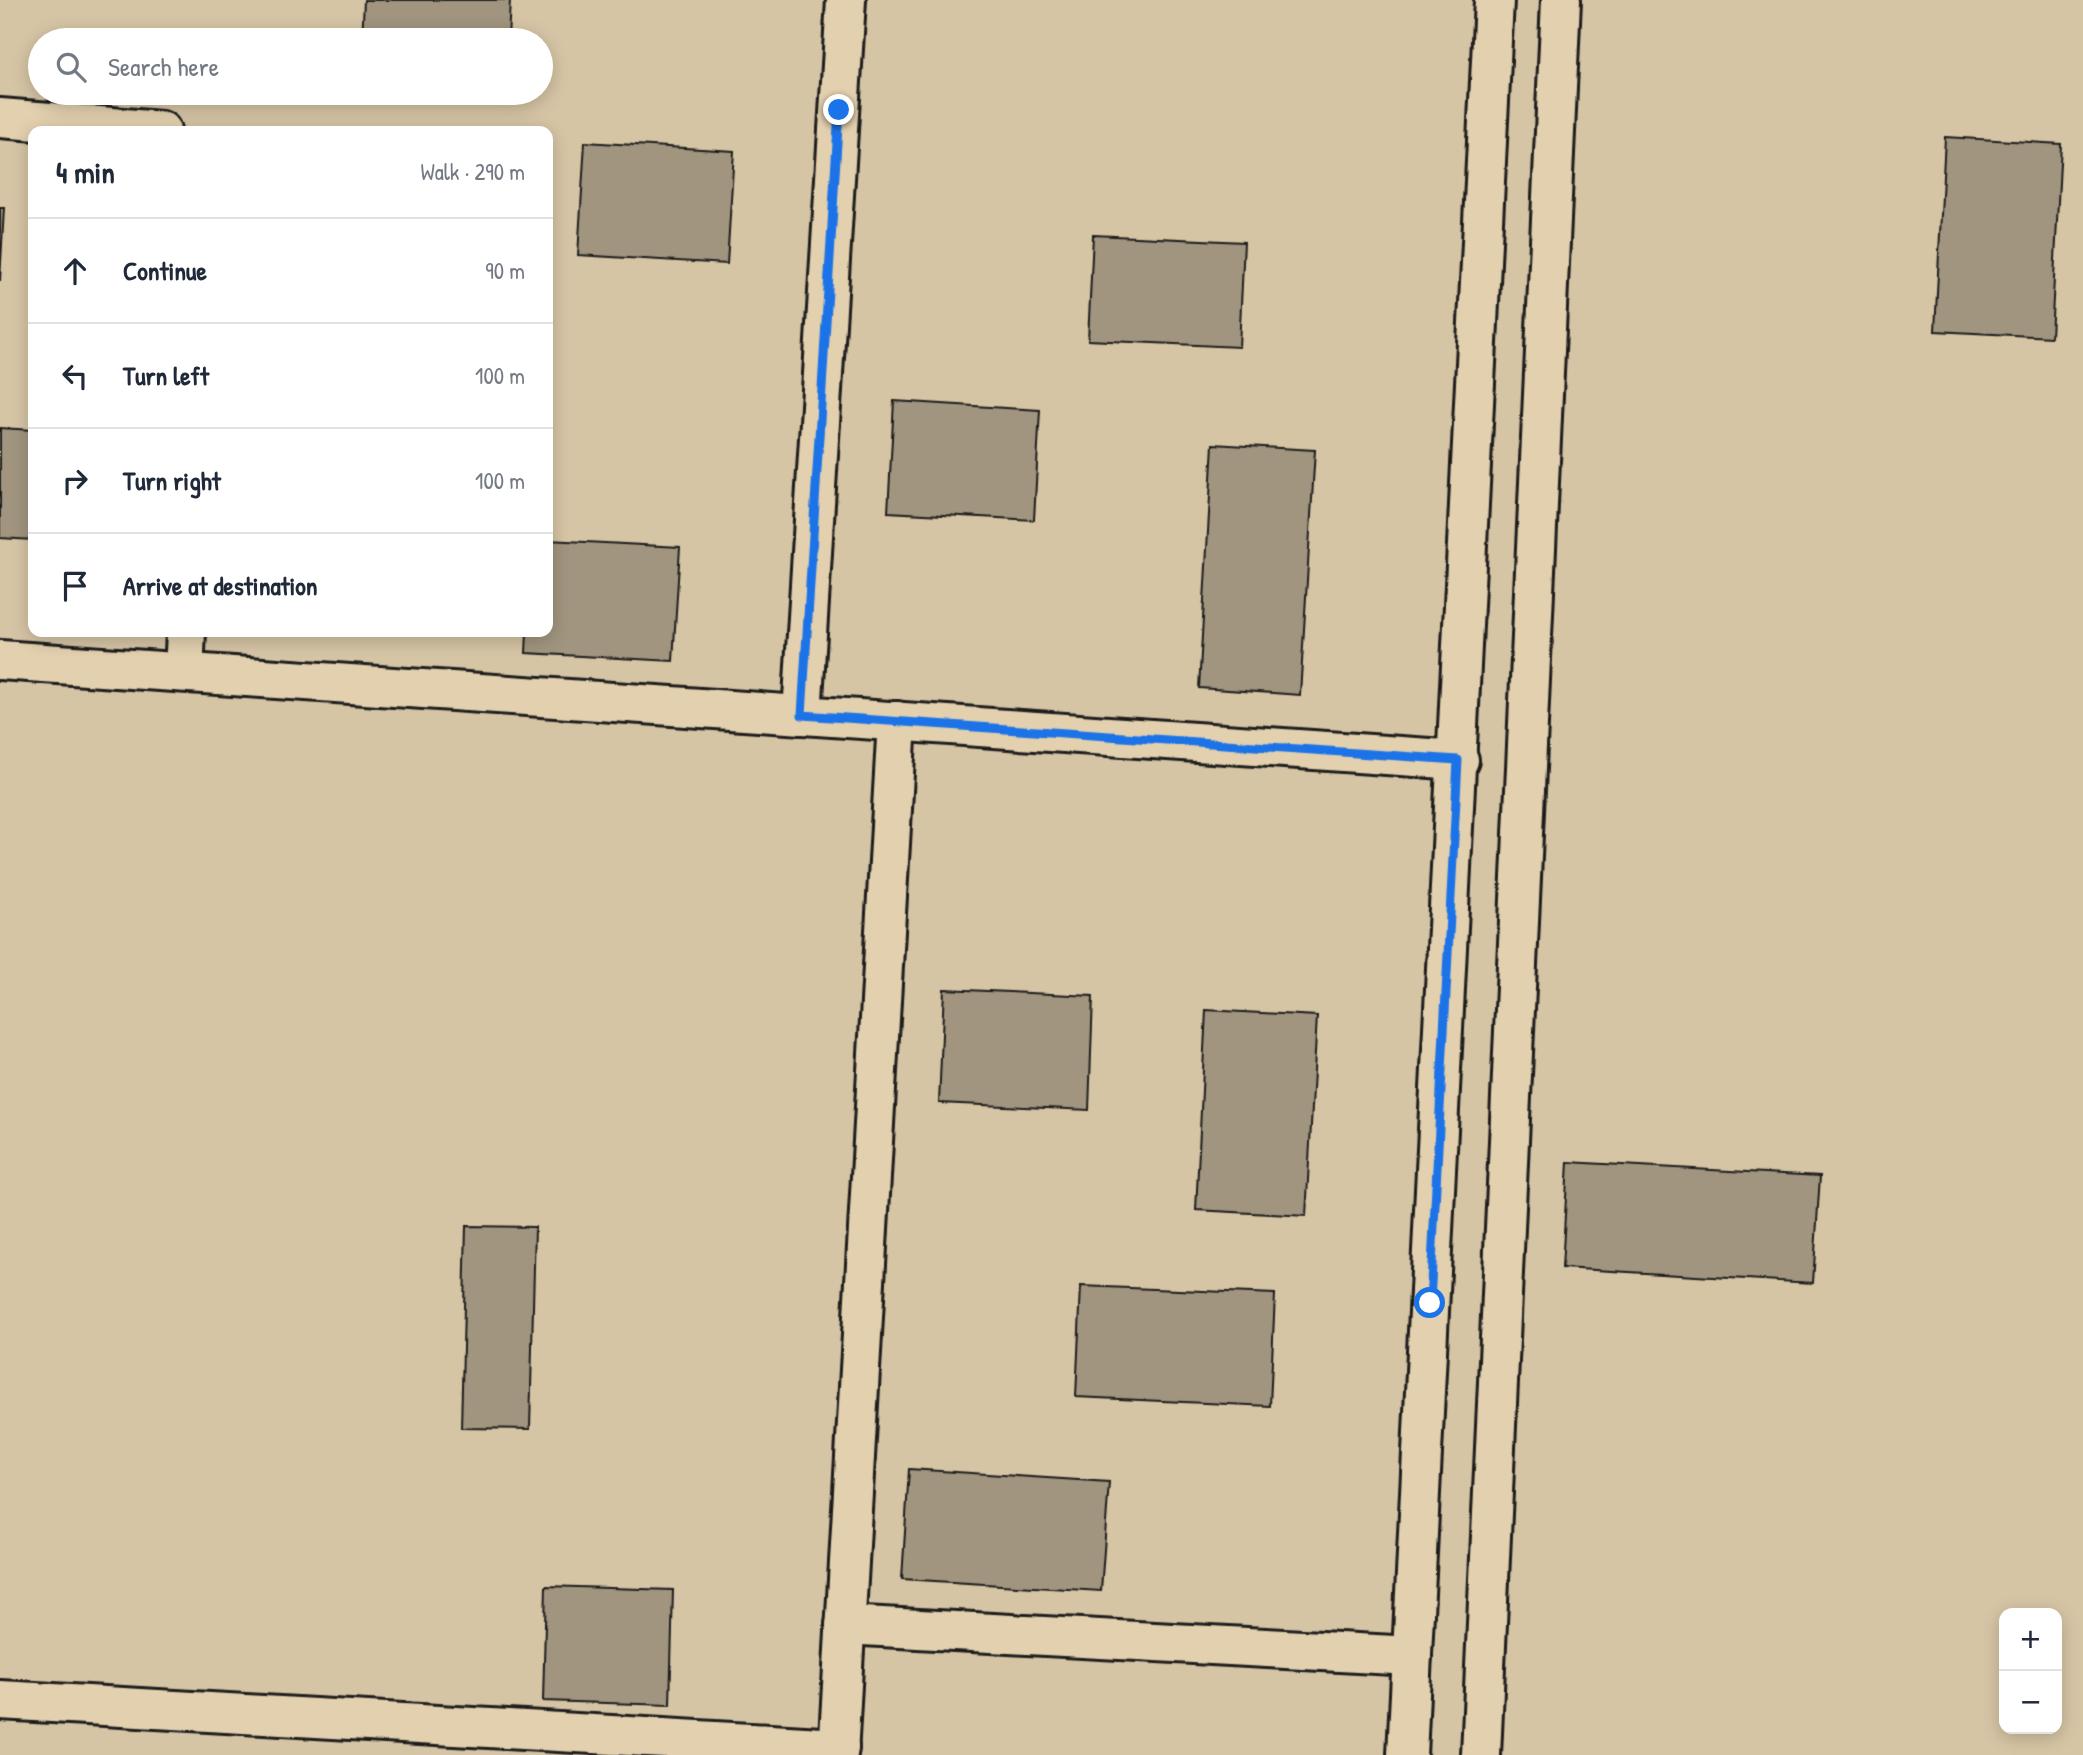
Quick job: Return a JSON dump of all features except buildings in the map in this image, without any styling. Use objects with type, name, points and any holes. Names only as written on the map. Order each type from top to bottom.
[{"type":"street","points":[[802,715],[846,0]]},
{"type":"street","points":[[1407,1755],[1494,0]]},
{"type":"street","points":[[1481,1755],[1561,0]]},
{"type":"street","points":[[0,118],[98,126]]},
{"type":"street","points":[[184,673],[186,637]]},
{"type":"street","points":[[0,660],[1458,760]]},
{"type":"street","points":[[0,1700],[400,1739],[838,1751],[897,721]]},
{"type":"street","points":[[845,1625],[1412,1656]]},
{"type":"route","points":[[839,110],[802,715],[1458,760],[1430,1303]]}]
